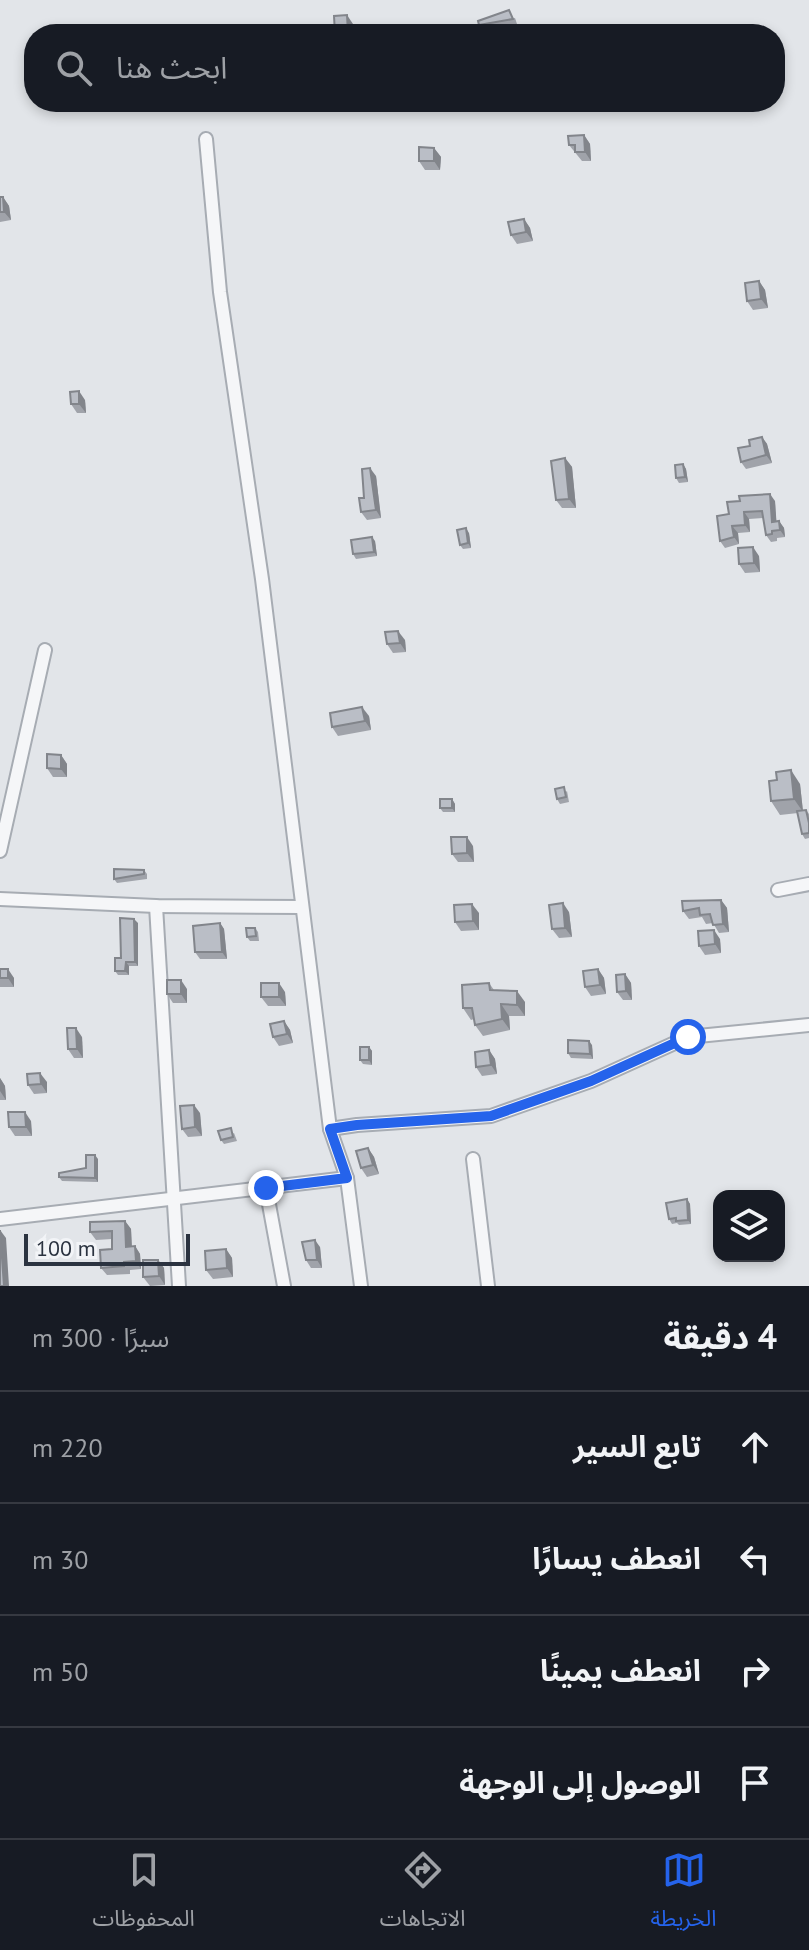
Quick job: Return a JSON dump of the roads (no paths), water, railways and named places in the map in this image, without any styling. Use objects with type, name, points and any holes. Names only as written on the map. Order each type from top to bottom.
[{"type":"street","points":[[206,139],[220,292],[262,579],[330,1129],[347,1178],[361,1286]]},
{"type":"street","points":[[0,851],[45,650]]},
{"type":"street","points":[[778,890],[809,884]]},
{"type":"street","points":[[0,899],[156,906],[302,907]]},
{"type":"street","points":[[156,906],[179,1286]]},
{"type":"street","points":[[330,1129],[491,1116],[591,1081],[688,1037],[809,1025]]},
{"type":"street","points":[[473,1159],[488,1286]]},
{"type":"street","points":[[0,1219],[347,1178]]},
{"type":"street","points":[[266,1188],[284,1286]]}]
